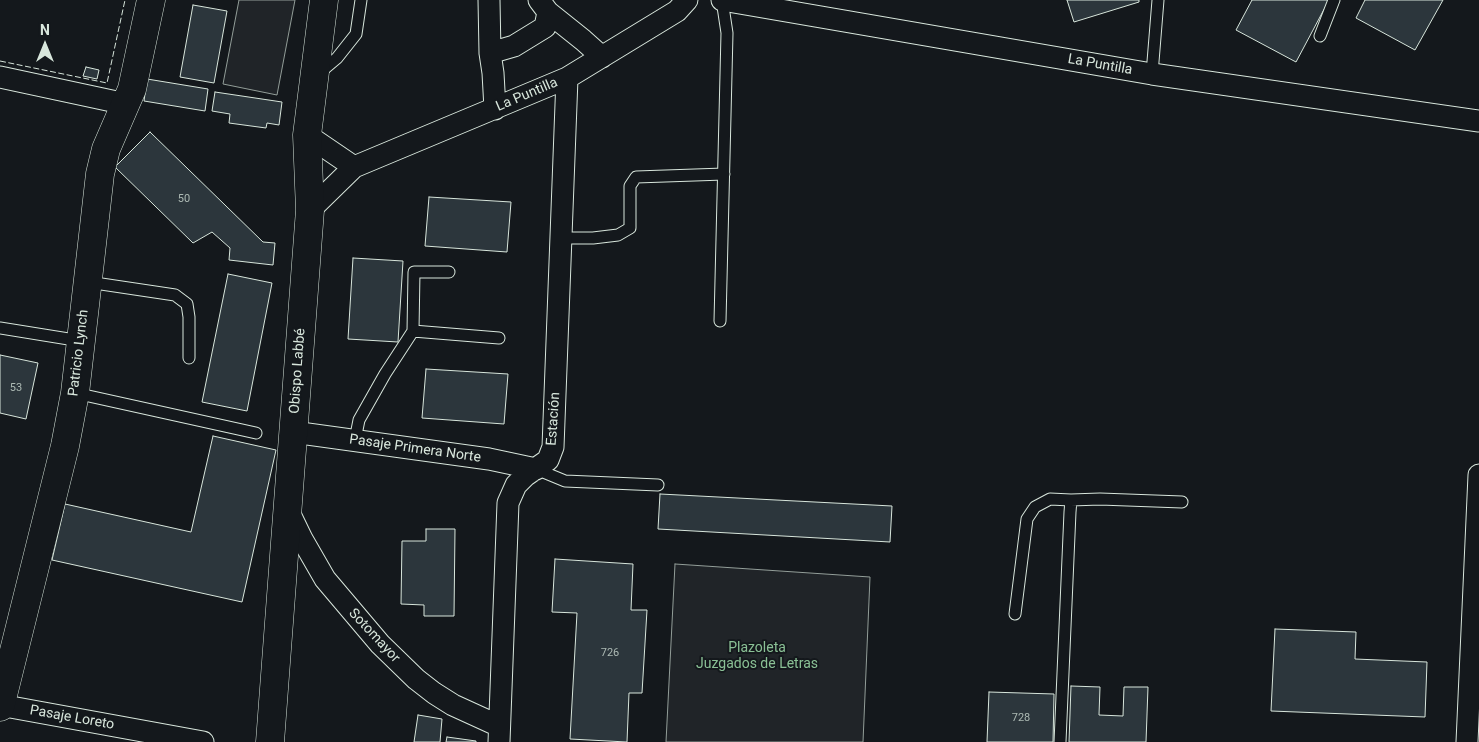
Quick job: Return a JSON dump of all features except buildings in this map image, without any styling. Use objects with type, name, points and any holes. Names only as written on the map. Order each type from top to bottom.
[{"type":"street","name":"Patricio Lynch","points":[[0,706],[65,446],[75,393],[100,174],[106,149],[126,104],[136,71],[151,0]]},
{"type":"street","name":"Obispo Labbé","points":[[270,742],[310,210],[307,135],[324,0]]},
{"type":"street","points":[[489,0],[490,53],[495,109]]},
{"type":"street","name":"La Puntilla","points":[[310,210],[354,167],[567,78],[677,11],[688,0]]},
{"type":"street","name":"La Puntilla","points":[[722,0],[1152,74],[1479,121]]},
{"type":"street","points":[[490,53],[514,46],[545,27],[543,6]]},
{"type":"street","points":[[543,6],[602,57]]},
{"type":"street","points":[[0,77],[126,104]]},
{"type":"street","name":"Estación","points":[[499,734],[506,513],[511,494],[516,486],[525,476],[548,460],[553,447],[567,78]]},
{"type":"street","points":[[307,135],[354,167]]},
{"type":"street","name":"Pasaje Primera Norte","points":[[293,432],[489,460],[536,470]]},
{"type":"street","points":[[1467,742],[1476,612],[1479,475]]},
{"type":"street","name":"Sotomayor","points":[[287,508],[325,579],[380,644],[416,679],[434,693],[499,734]]},
{"type":"street","name":"Pasaje Loreto","points":[[0,706],[203,742]]},
{"type":"lane","points":[[315,76],[337,58],[356,34],[361,0]]},
{"type":"lane","points":[[720,321],[727,33],[722,0]]},
{"type":"lane","points":[[1152,74],[1158,0]]},
{"type":"lane","points":[[1320,36],[1334,0]]},
{"type":"lane","points":[[562,238],[593,238],[618,235],[630,228],[630,186],[636,177],[724,174]]},
{"type":"lane","points":[[355,440],[359,420],[385,374],[413,331],[414,272],[449,272]]},
{"type":"lane","points":[[88,282],[175,295],[187,304],[189,317],[189,358]]},
{"type":"lane","points":[[0,328],[82,341]]},
{"type":"lane","points":[[413,331],[499,338]]},
{"type":"lane","points":[[75,393],[256,433]]},
{"type":"lane","points":[[536,470],[565,481],[658,485]]},
{"type":"lane","points":[[1015,614],[1027,519],[1035,507],[1050,499],[1182,502]]},
{"type":"lane","points":[[1060,742],[1071,500]]},
{"type":"green space","points":[[239,0],[295,0],[277,95],[223,84]]},
{"type":"green space","name":"Plazoleta Juzgados de Letras","points":[[675,564],[870,577],[863,742],[666,742]]},
{"type":"fence","points":[[0,61],[107,83],[125,0]]}]
